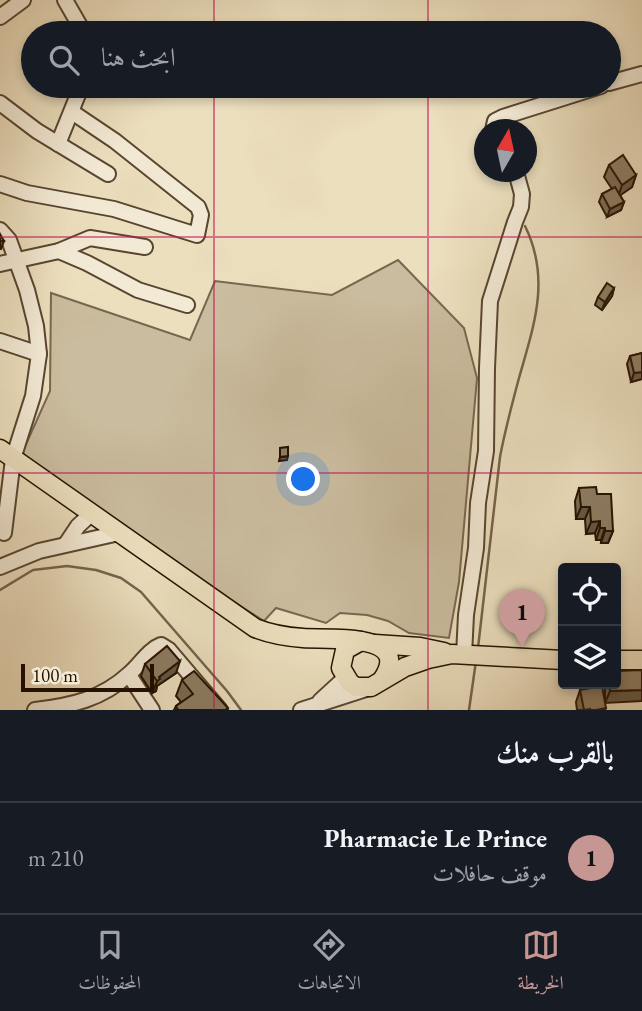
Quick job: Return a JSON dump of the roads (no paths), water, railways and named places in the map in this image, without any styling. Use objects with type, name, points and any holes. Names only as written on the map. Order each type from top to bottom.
[{"type":"main road","points":[[6,454],[255,628],[303,638],[333,638],[420,647],[463,655],[558,660]]},
{"type":"main road","points":[[303,638],[326,650],[356,687],[376,684],[418,662],[463,655]]},
{"type":"main road","points":[[343,673],[345,650],[368,642]]},
{"type":"main road","points":[[368,642],[385,654],[388,660],[388,668],[376,684]]},
{"type":"main road","points":[[621,660],[642,660]]},
{"type":"street","points":[[0,17],[23,0]]},
{"type":"street","points":[[65,0],[77,21]]},
{"type":"street","points":[[621,80],[642,74]]},
{"type":"street","points":[[58,144],[77,98]]},
{"type":"street","points":[[499,119],[563,98]]},
{"type":"street","points":[[0,103],[37,131],[108,174]]},
{"type":"street","points":[[0,184],[27,193],[114,209],[197,235],[201,215],[198,208],[122,146],[72,112]]},
{"type":"street","points":[[463,655],[486,451],[486,368],[490,301],[521,207],[522,194],[519,182]]},
{"type":"street","points":[[0,230],[7,237],[31,303],[39,354],[33,396],[6,454],[4,533]]},
{"type":"street","points":[[0,264],[59,251],[90,238],[145,247]]},
{"type":"street","points":[[59,251],[138,290],[187,305]]},
{"type":"street","points":[[0,341],[39,354]]},
{"type":"street","points":[[66,544],[78,526],[91,514]]},
{"type":"street","points":[[0,567],[31,553],[118,533]]},
{"type":"street","points":[[34,710],[94,698],[129,675],[155,647],[161,645],[169,650],[220,710]]},
{"type":"street","points":[[307,708],[343,673]]},
{"type":"street","points":[[129,675],[152,710]]},
{"type":"street","points":[[307,708],[376,684]]},
{"type":"waterway","points":[[478,648],[500,457],[537,302],[537,265],[525,226]]},
{"type":"waterway","points":[[0,590],[33,570],[67,566],[96,570],[121,578],[141,592],[241,710]]},
{"type":"waterway","points":[[469,710],[476,661]]},
{"type":"place","name":"Pharmacie Le Prince","points":[[522,647]]}]
